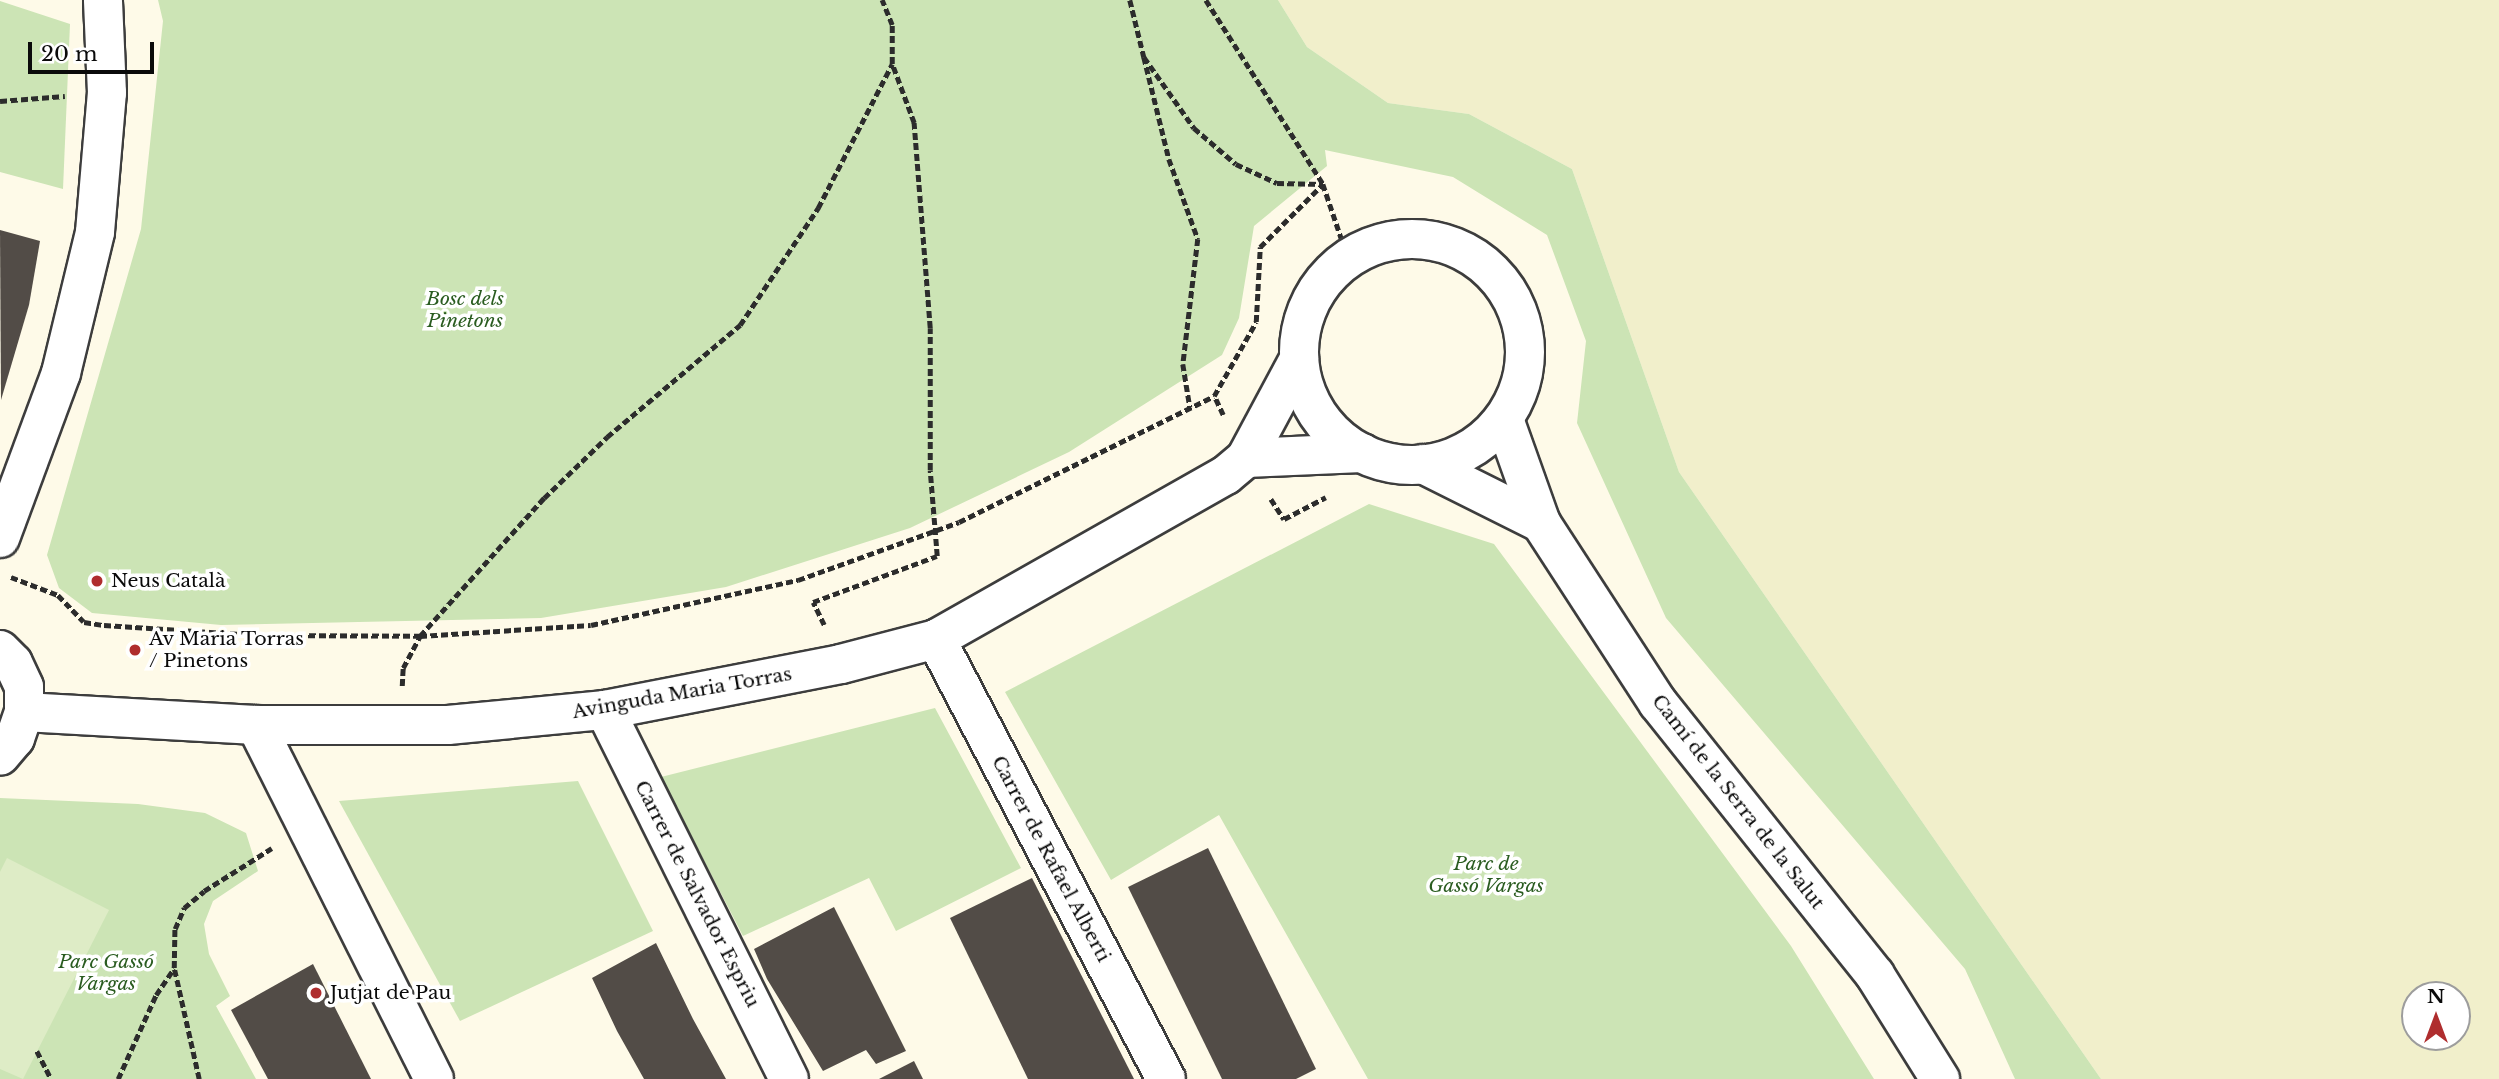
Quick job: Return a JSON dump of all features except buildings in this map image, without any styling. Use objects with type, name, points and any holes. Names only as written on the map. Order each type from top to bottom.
[{"type":"street","points":[[0,538],[61,373],[95,232],[107,93],[103,0]]},
{"type":"street","points":[[1419,239],[1470,253],[1495,273],[1514,299],[1524,329],[1525,361],[1519,391],[1504,419],[1481,442],[1454,457],[1423,464],[1391,463],[1362,453],[1337,437],[1317,415],[1304,387],[1298,359],[1309,308],[1321,285],[1348,258],[1377,244],[1419,239]]},
{"type":"street","name":"Avinguda Maria Torras","points":[[24,712],[256,725],[447,725],[605,710],[841,664],[936,639],[1226,475],[1245,458],[1298,359]]},
{"type":"street","name":"Camí de la Serra de la Salut","points":[[1504,419],[1541,523],[1658,703],[1875,975],[1940,1079]]},
{"type":"street","points":[[1245,458],[1362,453]]},
{"type":"street","points":[[1423,464],[1541,523]]},
{"type":"street","name":"Carrer de Rafael Alberti","points":[[936,639],[1166,1079]]},
{"type":"street","points":[[0,650],[13,663],[24,687],[24,712],[15,737],[0,756]]},
{"type":"street","name":"Carrer de Salvador Espriu","points":[[605,710],[789,1079]]},
{"type":"street","points":[[256,725],[434,1079]]},
{"type":"path","points":[[841,664],[814,602],[937,556],[930,328],[914,123],[892,64],[892,25],[882,0]]},
{"type":"path","points":[[1130,0],[1169,159],[1198,239],[1183,364],[1190,407]]},
{"type":"path","points":[[1206,0],[1323,184],[1348,258]]},
{"type":"path","points":[[1144,57],[1194,128],[1236,164],[1277,183],[1323,184]]},
{"type":"path","points":[[398,725],[403,668],[420,636],[544,498],[607,437],[740,325],[818,208],[892,64]]},
{"type":"path","points":[[0,101],[107,93]]},
{"type":"path","points":[[0,572],[58,595],[84,622],[256,635],[420,636],[591,625],[715,601],[798,580],[935,530],[1214,396],[1255,322],[1260,247],[1323,184]]},
{"type":"path","points":[[1214,396],[1245,458],[1284,519],[1331,494]]},
{"type":"path","points":[[199,1079],[174,968],[175,929],[184,908],[254,858],[309,828]]},
{"type":"path","points":[[118,1079],[156,995],[174,968]]},
{"type":"path","points":[[37,1051],[51,1079]]},
{"type":"shaded area","points":[[1278,0],[2499,0],[2499,1079],[2101,1079],[1679,472],[1572,169],[1469,114],[1388,103],[1307,47]]},
{"type":"green space","name":"Bosc dels Pinetons","points":[[158,0],[1278,0],[1307,47],[1388,103],[1469,114],[1572,169],[1679,472],[2101,1079],[2015,1079],[1965,969],[1666,618],[1577,423],[1586,341],[1547,235],[1453,177],[1325,150],[1327,166],[1254,226],[1239,318],[1222,355],[1069,452],[910,528],[726,587],[541,618],[221,625],[92,613],[59,588],[47,555],[141,229],[163,21]]},
{"type":"green space","points":[[0,1],[70,24],[63,189],[0,172]]},
{"type":"green space","name":"Parc de Gassó Vargas","points":[[1369,504],[1494,544],[1791,946],[1874,1079],[1368,1079],[1219,815],[1111,880],[1005,692]]},
{"type":"green space","points":[[935,708],[1021,868],[896,931],[869,878],[743,936],[661,777]]},
{"type":"green space","points":[[578,781],[653,931],[460,1021],[339,801]]},
{"type":"green space","name":"Parc Gassó Vargas","points":[[0,798],[138,804],[205,813],[246,833],[258,871],[213,901],[204,924],[209,954],[230,996],[216,1006],[256,1079],[0,1079]]},
{"type":"green space","points":[[7,858],[109,910],[23,1079],[0,1069],[0,872]]},
{"type":"place","name":"Neus Català","points":[[97,581]]},
{"type":"place","name":"Av Maria Torras / Pinetons","points":[[135,650]]},
{"type":"place","name":"Jutjat de Pau","points":[[316,993]]}]
